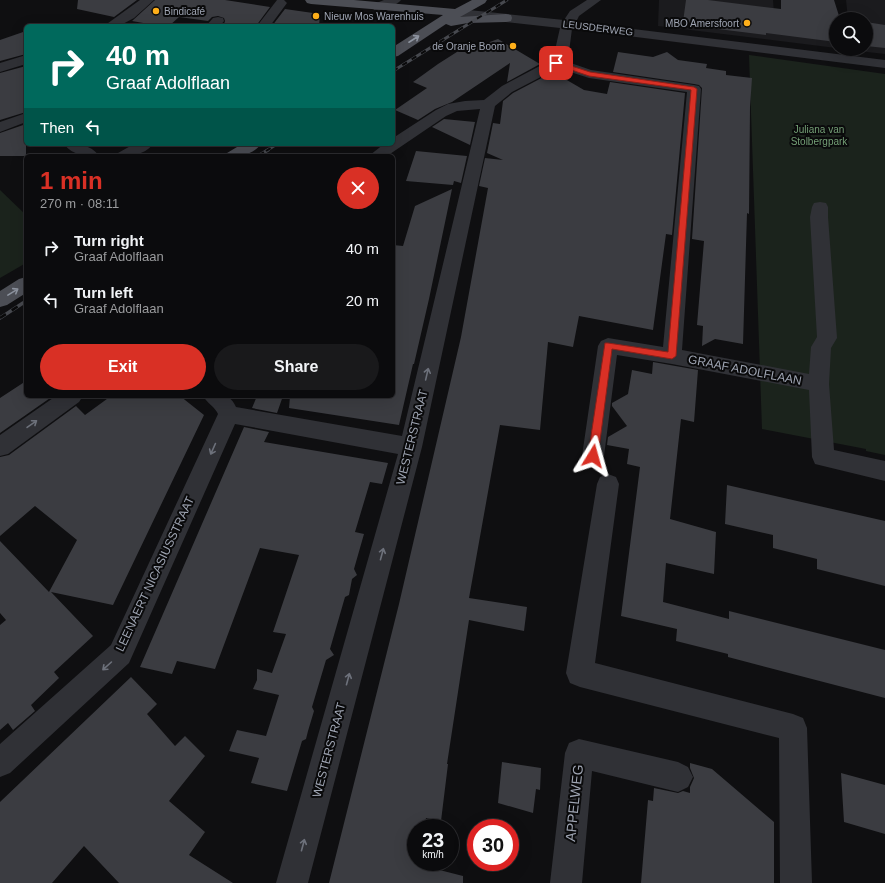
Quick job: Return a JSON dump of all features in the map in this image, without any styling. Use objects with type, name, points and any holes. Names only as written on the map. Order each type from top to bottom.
[{"type":"main road","name":"LEUSDERWEG","points":[[311,0],[459,13]]},
{"type":"main road","points":[[423,10],[470,0]]},
{"type":"main road","points":[[395,52],[437,24],[482,0]]},
{"type":"main road","points":[[486,0],[488,7],[506,18]]},
{"type":"main road","points":[[423,10],[433,17],[437,24]]},
{"type":"main road","points":[[437,24],[468,19],[506,18]]},
{"type":"main road","points":[[236,154],[250,146]]},
{"type":"main road","points":[[0,300],[24,285]]},
{"type":"street","points":[[113,24],[129,15],[148,0]]},
{"type":"street","points":[[378,7],[396,0]]},
{"type":"street","points":[[395,144],[441,113],[454,107],[488,104],[507,89],[556,63],[562,56],[565,30],[574,14],[595,0]]},
{"type":"street","points":[[265,24],[281,3]]},
{"type":"street","name":"LEUSDERWEG","points":[[459,13],[568,24],[885,64]]},
{"type":"street","points":[[11,68],[24,60]]},
{"type":"street","name":"GRAAF ADOLFLAAN","points":[[556,63],[589,74],[694,89],[672,356]]},
{"type":"street","name":"WESTERSTRAAT","points":[[292,883],[411,447],[488,104]]},
{"type":"street","points":[[0,127],[24,118]]},
{"type":"street","points":[[75,146],[88,154]]},
{"type":"street","points":[[128,154],[142,146]]},
{"type":"street","points":[[380,154],[392,146]]},
{"type":"street","points":[[820,207],[819,218],[827,338],[821,347],[819,384],[823,457],[885,471]]},
{"type":"street","name":"GRAAF ADOLFLAAN","points":[[593,456],[608,346],[672,356],[819,384]]},
{"type":"street","points":[[0,447],[69,398]]},
{"type":"street","points":[[222,405],[411,447]]},
{"type":"street","name":"LEENAERT NICASIUSSTRAAT","points":[[0,763],[120,654],[222,405]]},
{"type":"street","points":[[608,484],[580,673],[793,728],[796,883]]},
{"type":"street","name":"APPELWEG","points":[[566,883],[579,753],[678,777]]},
{"type":"shaded area","name":"MBO Amersfoort","points":[[659,0],[773,0],[774,13],[829,18],[829,47],[658,26]]},
{"type":"shaded area","points":[[846,0],[885,0],[885,54],[873,53],[873,12],[847,12]]},
{"type":"green space","name":"Juliana van Stolbergpark","points":[[749,55],[885,74],[885,455],[866,451],[866,449],[762,429]]},
{"type":"green space","points":[[0,190],[24,213],[24,264],[0,278]]},
{"type":"building","points":[[78,0],[137,0],[114,17],[77,9]]},
{"type":"building","points":[[155,0],[225,0],[270,7],[257,24],[224,24],[224,18],[218,16],[212,17],[208,21],[179,17],[171,24],[149,24],[132,21]]},
{"type":"building","name":"MBO Amersfoort","points":[[686,0],[708,0],[781,9],[781,0],[834,0],[838,12],[829,12],[829,41],[710,28],[710,25],[683,22]]},
{"type":"building","points":[[285,9],[320,14],[319,24],[274,24]]},
{"type":"building","points":[[873,23],[885,25],[885,48],[873,47]]},
{"type":"building","points":[[24,32],[24,55],[0,61],[0,40]]},
{"type":"building","points":[[498,39],[540,64],[507,82],[510,63],[452,102],[435,109],[418,120],[395,110],[427,88],[413,82],[438,64],[460,50],[467,53],[485,42],[487,43]]},
{"type":"building","points":[[618,52],[653,57],[667,52],[678,60],[707,64],[706,68],[726,71],[726,75],[752,78],[750,107],[749,214],[747,213],[743,344],[715,339],[702,346],[703,326],[697,325],[704,241],[692,239],[702,88],[699,85],[694,84],[613,72]]},
{"type":"building","points":[[24,67],[24,113],[0,120],[0,73]]},
{"type":"building","points":[[553,72],[584,90],[607,94],[610,82],[685,93],[672,235],[666,234],[653,330],[579,316],[573,347],[548,342],[540,430],[500,425],[469,598],[527,607],[524,631],[469,620],[447,764],[441,819],[407,819],[407,871],[443,871],[463,876],[463,883],[329,883],[399,604],[461,337],[488,188],[479,186],[485,158],[503,160],[487,153],[493,123],[500,124],[503,101],[513,93]]},
{"type":"building","points":[[444,119],[475,122],[470,145],[432,127]]},
{"type":"building","points":[[24,125],[24,146],[26,146],[26,154],[24,154],[24,156],[0,156],[0,133]]},
{"type":"building","points":[[416,151],[467,156],[461,183],[454,181],[453,185],[406,181]]},
{"type":"building","points":[[452,189],[429,299],[399,425],[289,408],[290,398],[395,398],[395,245],[403,246],[415,206]]},
{"type":"building","points":[[653,362],[698,370],[694,422],[681,419],[670,519],[716,532],[714,574],[666,563],[663,602],[729,619],[729,611],[885,650],[885,698],[728,657],[728,654],[676,641],[677,629],[621,616],[640,467],[627,464],[629,449],[607,445],[608,437],[627,426],[612,406],[612,403],[628,394],[632,370],[652,374]]},
{"type":"building","points":[[24,382],[24,398],[50,398],[0,433],[0,398]]},
{"type":"building","points":[[108,398],[183,398],[204,415],[113,605],[51,592],[93,636],[54,672],[59,678],[31,705],[35,711],[13,730],[8,723],[0,730],[0,625],[6,620],[0,613],[0,541],[49,592],[77,540],[35,506],[0,536],[0,457],[9,455],[76,406],[85,415]]},
{"type":"building","points":[[256,398],[282,398],[277,413],[252,408]]},
{"type":"building","points":[[244,427],[269,432],[264,442],[388,463],[382,484],[370,482],[355,532],[364,534],[354,569],[357,575],[352,579],[349,595],[345,597],[330,649],[334,655],[326,660],[312,707],[314,711],[306,739],[302,741],[287,791],[251,783],[259,758],[229,751],[237,730],[266,736],[279,695],[253,689],[257,680],[257,669],[272,673],[286,634],[273,632],[299,555],[260,548],[215,669],[177,661],[172,674],[140,667]]},
{"type":"building","points":[[727,485],[885,521],[885,586],[817,569],[817,559],[773,548],[773,535],[725,524]]},
{"type":"building","points":[[131,677],[157,704],[147,714],[175,746],[185,736],[205,756],[169,801],[205,832],[189,855],[233,883],[119,883],[84,846],[52,883],[0,883],[0,802]]},
{"type":"building","points":[[502,762],[541,768],[540,790],[536,789],[533,813],[498,803]]},
{"type":"building","points":[[690,763],[712,769],[774,822],[774,883],[641,883],[648,800],[653,801],[654,788],[678,793],[683,791],[690,793],[690,787],[694,778],[690,768]]},
{"type":"building","points":[[841,773],[885,785],[885,834],[844,822]]},
{"type":"railway","points":[[395,70],[507,0]]},
{"type":"railway","points":[[266,151],[274,146]]},
{"type":"railway","points":[[261,154],[268,150]]},
{"type":"railway","points":[[0,318],[24,302]]},
{"type":"place","name":"Bindicafé","points":[[156,11]]},
{"type":"place","name":"Nieuw Mos Warenhuis","points":[[316,16]]},
{"type":"place","name":"MBO Amersfoort","points":[[747,23]]},
{"type":"place","name":"de Oranje Boom","points":[[513,46]]},
{"type":"route","points":[[556,63],[589,74],[694,89],[672,356],[608,346],[593,456]]}]
